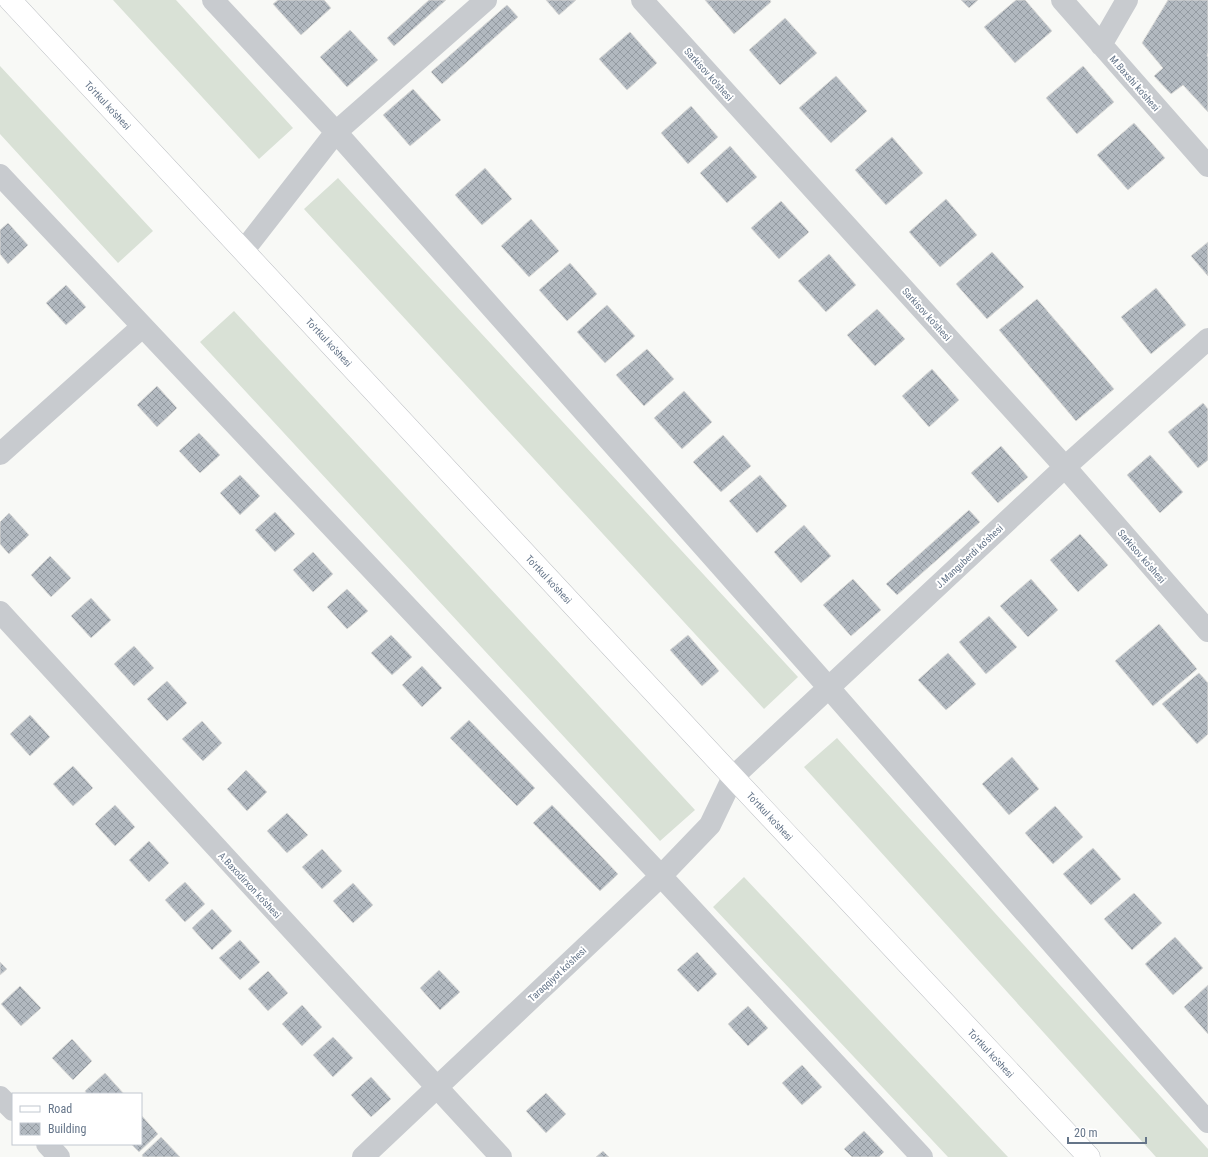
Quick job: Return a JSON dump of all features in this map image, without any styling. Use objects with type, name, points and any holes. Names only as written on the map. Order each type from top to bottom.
[{"type":"main road","name":"To'rtkul ko'shesi","points":[[10,0],[1089,1157]]},
{"type":"street","points":[[213,0],[336,132],[829,688],[1208,1122]]},
{"type":"street","points":[[244,250],[336,132],[486,0]]},
{"type":"street","name":"Sarkisov ko'shesi","points":[[642,0],[1065,467],[1208,631]]},
{"type":"street","name":"M.Baxshi ko'shesi","points":[[1062,0],[1208,166]]},
{"type":"street","points":[[1101,45],[1127,0]]},
{"type":"street","points":[[0,175],[661,876],[922,1157]]},
{"type":"street","points":[[0,454],[142,327]]},
{"type":"street","name":"J.Manguberdi ko'shesi","points":[[734,777],[1065,467],[1208,339]]},
{"type":"street","name":"A.Baxodirxon ko'shesi","points":[[0,612],[501,1157]]},
{"type":"street","name":"Taraqqiyot ko'shesi","points":[[363,1157],[661,876],[710,825],[734,777]]},
{"type":"street","points":[[0,1097],[12,1109]]},
{"type":"street","points":[[48,1145],[60,1157]]},
{"type":"shaded area","points":[[113,0],[176,0],[293,128],[259,159]]},
{"type":"shaded area","points":[[0,66],[153,231],[118,263],[0,134]]},
{"type":"shaded area","points":[[338,178],[798,677],[764,709],[304,209]]},
{"type":"shaded area","points":[[234,311],[695,810],[660,841],[200,342]]},
{"type":"shaded area","points":[[837,738],[1208,1149],[1208,1157],[1156,1157],[804,767]]},
{"type":"shaded area","points":[[744,877],[1008,1157],[948,1157],[713,907]]},
{"type":"building","points":[[278,0],[324,0],[331,8],[301,35],[273,4]]},
{"type":"building","points":[[429,0],[446,0],[394,46],[387,38]]},
{"type":"building","points":[[546,0],[576,0],[559,15]]},
{"type":"building","points":[[705,0],[770,0],[771,2],[734,34]]},
{"type":"building","points":[[961,0],[978,0],[969,8]]},
{"type":"building","points":[[1016,0],[1025,0],[1052,31],[1015,63],[984,27]]},
{"type":"building","points":[[1168,0],[1208,0],[1208,112],[1183,85],[1171,94],[1154,76],[1163,68],[1142,43]]},
{"type":"building","points":[[507,5],[518,17],[442,84],[431,72]]},
{"type":"building","points":[[785,18],[817,53],[780,85],[749,50]]},
{"type":"building","points":[[350,30],[378,60],[347,87],[320,57]]},
{"type":"building","points":[[630,32],[657,63],[627,90],[599,59]]},
{"type":"building","points":[[1083,66],[1114,102],[1077,134],[1046,98]]},
{"type":"building","points":[[836,76],[867,111],[831,143],[799,108]]},
{"type":"building","points":[[413,89],[441,120],[410,146],[383,115]]},
{"type":"building","points":[[691,106],[718,137],[688,164],[661,133]]},
{"type":"building","points":[[1134,123],[1165,158],[1128,190],[1097,155]]},
{"type":"building","points":[[892,137],[923,173],[886,205],[855,170]]},
{"type":"building","points":[[730,146],[757,177],[727,203],[700,173]]},
{"type":"building","points":[[485,168],[512,199],[482,225],[455,195]]},
{"type":"building","points":[[946,199],[977,235],[940,267],[909,232]]},
{"type":"building","points":[[781,201],[809,232],[779,259],[751,228]]},
{"type":"building","points":[[531,219],[559,251],[529,277],[501,246]]},
{"type":"building","points":[[8,223],[28,245],[8,264],[0,254],[0,230]]},
{"type":"building","points":[[1208,242],[1208,276],[1191,256]]},
{"type":"building","points":[[992,252],[1024,287],[987,319],[956,284]]},
{"type":"building","points":[[829,254],[856,285],[826,312],[798,281]]},
{"type":"building","points":[[570,263],[597,294],[567,321],[539,290]]},
{"type":"building","points":[[66,285],[86,307],[66,325],[46,303]]},
{"type":"building","points":[[1156,288],[1186,325],[1151,354],[1121,317]]},
{"type":"building","points":[[1037,299],[1114,389],[1076,421],[999,330]]},
{"type":"building","points":[[607,305],[635,336],[605,363],[577,332]]},
{"type":"building","points":[[877,309],[905,339],[875,366],[847,335]]},
{"type":"building","points":[[647,349],[674,379],[644,406],[616,375]]},
{"type":"building","points":[[932,369],[959,400],[929,427],[902,396]]},
{"type":"building","points":[[157,386],[177,408],[157,427],[137,405]]},
{"type":"building","points":[[684,391],[712,422],[682,449],[654,418]]},
{"type":"building","points":[[1203,403],[1208,409],[1208,460],[1198,468],[1168,432]]},
{"type":"building","points":[[199,433],[220,455],[200,473],[179,451]]},
{"type":"building","points":[[723,435],[751,466],[721,492],[693,462]]},
{"type":"building","points":[[1001,446],[1028,477],[998,503],[971,473]]},
{"type":"building","points":[[1150,455],[1183,492],[1160,513],[1127,475]]},
{"type":"building","points":[[240,475],[260,496],[240,515],[220,493]]},
{"type":"building","points":[[760,475],[787,506],[757,533],[729,501]]},
{"type":"building","points":[[969,510],[980,522],[897,595],[886,584]]},
{"type":"building","points":[[275,512],[295,534],[275,552],[255,530]]},
{"type":"building","points":[[9,513],[29,535],[9,554],[0,544],[0,522]]},
{"type":"building","points":[[804,525],[831,556],[801,583],[774,552]]},
{"type":"building","points":[[1080,534],[1108,565],[1078,592],[1050,560]]},
{"type":"building","points":[[313,552],[333,574],[313,592],[293,570]]},
{"type":"building","points":[[50,556],[71,578],[51,597],[31,575]]},
{"type":"building","points":[[853,579],[881,610],[851,636],[823,605]]},
{"type":"building","points":[[1031,579],[1058,610],[1028,637],[1000,606]]},
{"type":"building","points":[[347,589],[368,611],[347,629],[327,607]]},
{"type":"building","points":[[91,598],[111,620],[91,638],[71,616]]},
{"type":"building","points":[[989,616],[1017,647],[986,674],[959,642]]},
{"type":"building","points":[[1159,624],[1197,669],[1153,706],[1115,661]]},
{"type":"building","points":[[391,635],[412,657],[392,675],[371,653]]},
{"type":"building","points":[[688,635],[719,671],[702,686],[670,650]]},
{"type":"building","points":[[134,646],[154,668],[134,686],[114,664]]},
{"type":"building","points":[[948,653],[976,684],[946,710],[918,680]]},
{"type":"building","points":[[422,666],[442,688],[422,707],[402,685]]},
{"type":"building","points":[[1199,673],[1208,683],[1208,734],[1197,744],[1162,704]]},
{"type":"building","points":[[167,681],[187,703],[167,721],[147,699]]},
{"type":"building","points":[[30,715],[50,737],[30,756],[10,734]]},
{"type":"building","points":[[469,720],[535,788],[517,806],[450,738]]},
{"type":"building","points":[[202,721],[222,743],[203,761],[182,739]]},
{"type":"building","points":[[1012,757],[1039,789],[1009,815],[982,784]]},
{"type":"building","points":[[73,766],[93,788],[73,806],[53,784]]},
{"type":"building","points":[[246,770],[267,792],[247,811],[227,789]]},
{"type":"building","points":[[115,805],[135,827],[115,846],[95,824]]},
{"type":"building","points":[[552,805],[618,874],[600,891],[533,823]]},
{"type":"building","points":[[1055,806],[1083,837],[1053,864],[1025,833]]},
{"type":"building","points":[[287,813],[308,835],[287,853],[267,831]]},
{"type":"building","points":[[149,841],[169,863],[149,882],[129,860]]},
{"type":"building","points":[[1093,848],[1121,879],[1091,905],[1063,874]]},
{"type":"building","points":[[322,849],[342,871],[322,889],[302,867]]},
{"type":"building","points":[[185,882],[205,904],[185,922],[165,900]]},
{"type":"building","points":[[353,883],[373,905],[353,923],[333,901]]},
{"type":"building","points":[[1134,893],[1162,923],[1132,950],[1104,919]]},
{"type":"building","points":[[212,909],[232,931],[212,950],[192,928]]},
{"type":"building","points":[[1175,937],[1203,968],[1173,995],[1145,964]]},
{"type":"building","points":[[240,940],[260,962],[240,980],[219,958]]},
{"type":"building","points":[[697,952],[717,974],[698,992],[677,970]]},
{"type":"building","points":[[0,962],[7,969],[0,975]]},
{"type":"building","points":[[439,970],[460,992],[440,1010],[420,988]]},
{"type":"building","points":[[268,971],[288,993],[268,1011],[248,989]]},
{"type":"building","points":[[1208,985],[1208,1034],[1184,1007]]},
{"type":"building","points":[[20,986],[41,1008],[21,1026],[1,1004]]},
{"type":"building","points":[[302,1005],[322,1027],[302,1046],[282,1024]]},
{"type":"building","points":[[748,1006],[768,1028],[748,1046],[728,1024]]},
{"type":"building","points":[[333,1037],[353,1058],[333,1077],[313,1055]]},
{"type":"building","points":[[72,1039],[92,1061],[73,1080],[52,1058]]},
{"type":"building","points":[[802,1065],[822,1087],[802,1105],[782,1083]]},
{"type":"building","points":[[105,1073],[123,1093],[86,1093],[85,1091]]},
{"type":"building","points":[[371,1077],[391,1099],[371,1117],[351,1095]]},
{"type":"building","points":[[546,1093],[566,1114],[546,1133],[526,1111]]},
{"type":"building","points":[[142,1116],[158,1134],[139,1152],[132,1145],[142,1145]]},
{"type":"building","points":[[864,1131],[884,1152],[879,1157],[852,1157],[844,1149]]},
{"type":"building","points":[[161,1137],[180,1157],[143,1157],[142,1155]]},
{"type":"building","points":[[603,1151],[609,1157],[596,1157]]}]
